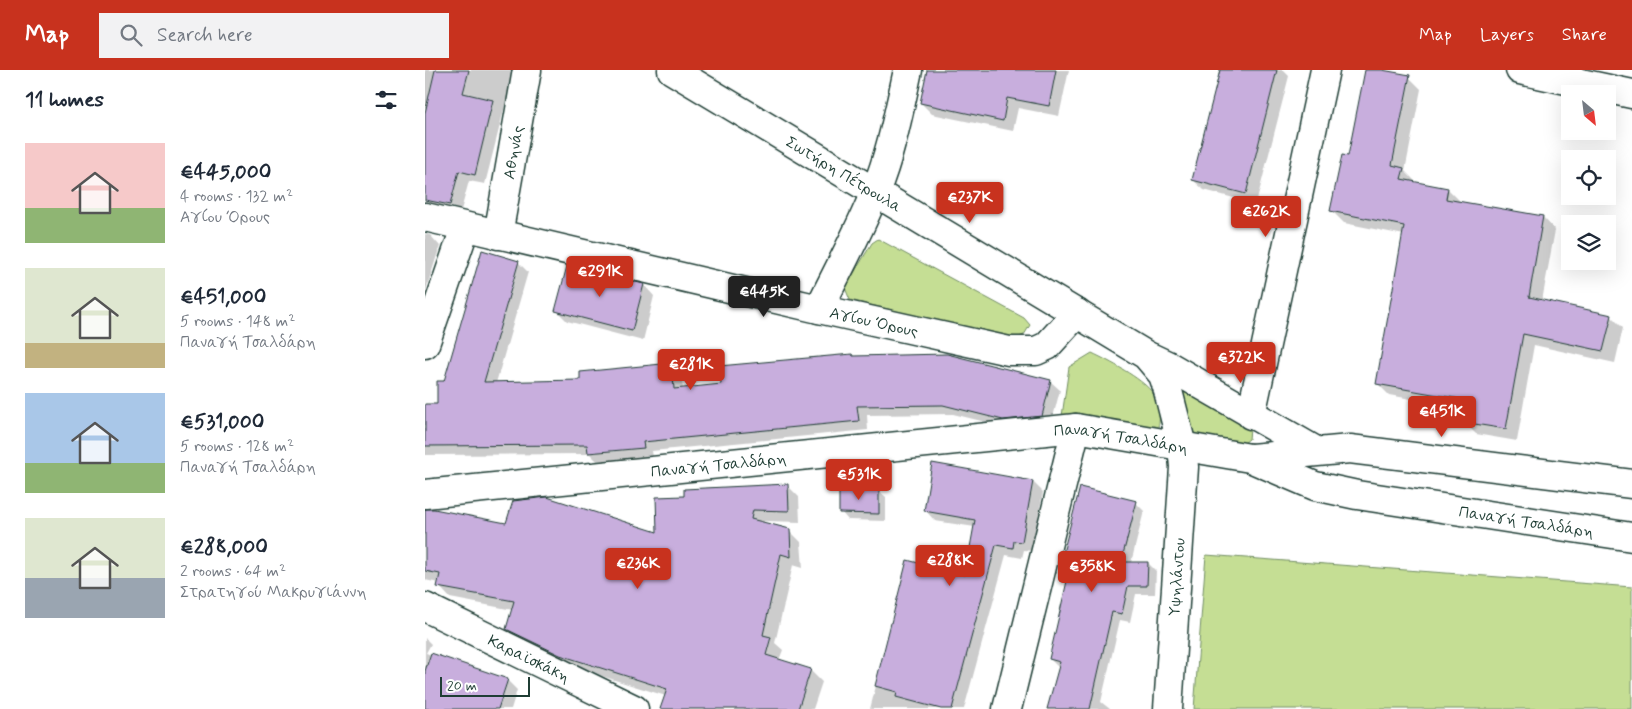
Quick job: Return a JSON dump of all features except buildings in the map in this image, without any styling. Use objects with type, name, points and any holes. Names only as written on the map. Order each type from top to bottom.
[{"type":"street","name":"Αθηνάς","points":[[498,235],[527,70]]},
{"type":"street","name":"Σωτήρη Πέτρουλα","points":[[672,70],[1146,355],[1167,365],[1316,451]]},
{"type":"street","points":[[819,308],[875,192],[893,134],[908,70]]},
{"type":"street","points":[[1251,415],[1325,70]]},
{"type":"street","points":[[1520,70],[1632,94]]},
{"type":"street","name":"Αγίου Όρους","points":[[425,218],[1009,351],[1036,351],[1047,346],[1077,313]]},
{"type":"street","points":[[425,344],[465,228]]},
{"type":"street","name":"Σωτήρη Πέτρουλα","points":[[1146,355],[1156,366],[1165,381],[1181,446]]},
{"type":"street","points":[[1007,709],[1076,428]]},
{"type":"street","name":"Παναγή Τσαλδάρη","points":[[425,494],[1076,428],[1250,458],[1315,486],[1357,495],[1632,536]]},
{"type":"street","name":"Υψηλάντου","points":[[1168,709],[1184,467],[1181,446]]},
{"type":"street","name":"Παναγή Τσαλδάρη","points":[[1250,458],[1350,449],[1632,484]]},
{"type":"street","name":"Καραϊσκάκη","points":[[425,607],[634,709]]},
{"type":"green space","points":[[878,239],[1024,318],[1030,325],[1024,335],[1013,339],[850,300],[845,288],[872,243]]},
{"type":"green space","points":[[1092,353],[1133,376],[1152,392],[1159,408],[1159,422],[1154,433],[1061,423],[1069,367]]},
{"type":"green space","points":[[1182,385],[1250,429],[1249,439],[1244,443],[1191,434],[1182,394]]},
{"type":"green space","points":[[1206,555],[1632,587],[1632,709],[1194,709]]}]
